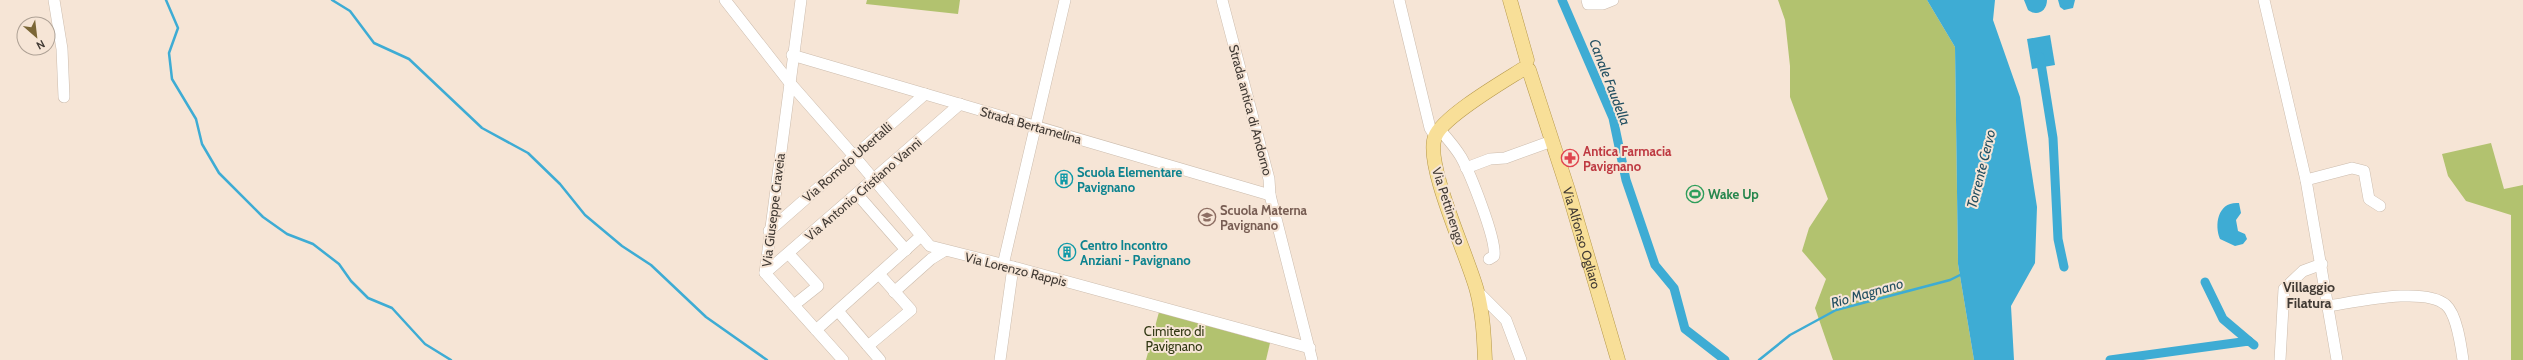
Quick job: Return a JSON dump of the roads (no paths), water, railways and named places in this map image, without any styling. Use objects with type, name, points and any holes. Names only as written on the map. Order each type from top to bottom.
[{"type":"main road","name":"Via Alfonso Ogliaro","points":[[1510,0],[1526,66],[1552,141],[1618,360]]},
{"type":"main road","points":[[1437,133],[1454,116],[1526,66]]},
{"type":"main road","name":"Via Pettinengo","points":[[1437,133],[1433,145],[1436,168],[1477,291],[1484,328],[1485,360]]},
{"type":"street","points":[[54,0],[61,42],[64,97]]},
{"type":"street","points":[[725,0],[790,83]]},
{"type":"street","name":"Via Giuseppe Craveia","points":[[800,0],[769,231],[765,273],[843,360]]},
{"type":"street","points":[[1000,360],[1008,266],[1036,126],[1065,0]]},
{"type":"street","name":"Strada antica di Andorno","points":[[1222,0],[1269,179],[1270,195],[1312,360]]},
{"type":"street","points":[[1391,0],[1394,9],[1404,24]]},
{"type":"street","points":[[1399,0],[1430,128],[1460,155],[1466,168],[1494,244],[1494,256],[1489,259]]},
{"type":"street","points":[[1586,0],[1588,4],[1603,4],[1613,0]]},
{"type":"street","points":[[2266,1],[2306,180],[2322,264],[2337,360]]},
{"type":"street","name":"Strada Bertamelina","points":[[792,55],[1270,195]]},
{"type":"street","name":"Via Lorenzo Rappis","points":[[790,83],[930,246],[1310,348]]},
{"type":"street","name":"Via Romolo Ubertalli","points":[[769,231],[925,94]]},
{"type":"street","name":"Via Antonio Cristiano Vanni","points":[[765,273],[789,254],[960,104]]},
{"type":"street","points":[[1466,168],[1490,159],[1505,158],[1552,141]]},
{"type":"street","points":[[2306,180],[2352,168],[2364,170],[2370,199],[2380,206]]},
{"type":"street","points":[[857,194],[906,250]]},
{"type":"street","points":[[816,330],[921,236]]},
{"type":"street","points":[[894,292],[931,259],[944,251]]},
{"type":"street","points":[[789,254],[818,286],[794,305]]},
{"type":"street","points":[[2280,360],[2284,288],[2303,271],[2322,264]]},
{"type":"street","points":[[868,346],[911,310],[878,274]]},
{"type":"street","points":[[1477,291],[1506,320],[1522,360]]},
{"type":"street","points":[[2328,306],[2416,295],[2438,299],[2447,305],[2452,314],[2460,338],[2463,360]]},
{"type":"street","points":[[838,311],[880,360]]},
{"type":"water","name":"Torrente Cervo","points":[[1927,0],[1995,0],[1993,20],[2020,97],[2037,207],[2035,263],[2011,306],[2014,360],[1974,360],[1958,264],[1955,47]]},
{"type":"water","points":[[2024,0],[2047,0],[2047,4],[2041,12],[2035,13],[2028,10]]},
{"type":"water","points":[[2058,0],[2075,0],[2073,8],[2064,10],[2060,7]]},
{"type":"water","points":[[2050,35],[2055,65],[2032,69],[2027,39]]},
{"type":"water","points":[[2232,203],[2239,203],[2241,213],[2236,220],[2238,231],[2245,234],[2247,239],[2243,244],[2235,246],[2220,239],[2217,227],[2219,215],[2222,210]]},
{"type":"waterway","points":[[166,0],[178,28],[169,53],[172,79],[196,119],[202,144],[219,173],[263,217],[287,234],[313,244],[339,264],[351,281],[368,298],[392,308],[425,344],[451,360]]},
{"type":"waterway","points":[[332,0],[350,11],[374,43],[409,59],[482,128],[528,153],[560,184],[585,215],[622,246],[651,265],[706,317],[767,360]]},
{"type":"waterway","name":"Canale Faudella","points":[[1562,0],[1613,118],[1626,180],[1655,265],[1674,288],[1685,329],[1725,360]]},
{"type":"waterway","points":[[2040,57],[2053,138],[2058,239],[2064,267]]},
{"type":"waterway","name":"Rio Magnano","points":[[1759,360],[1790,335],[1836,310],[1950,280],[1962,274]]},
{"type":"waterway","points":[[2205,282],[2223,319],[2249,341]]},
{"type":"waterway","points":[[2110,360],[2249,341],[2254,345]]},
{"type":"place","name":"Antica Farmacia Pavignano","points":[[1570,158]]},
{"type":"place","name":"Scuola Elementare Pavignano","points":[[1064,179]]},
{"type":"place","name":"Wake Up","points":[[1695,194]]},
{"type":"place","name":"Scuola Materna Pavignano","points":[[1207,217]]},
{"type":"place","name":"Centro Incontro Anziani - Pavignano","points":[[1067,252]]},
{"type":"district","name":"Villaggio Filatura","points":[[2309,296]]},
{"type":"park label","name":"Cimitero di Pavignano","points":[[1174,338]]}]
